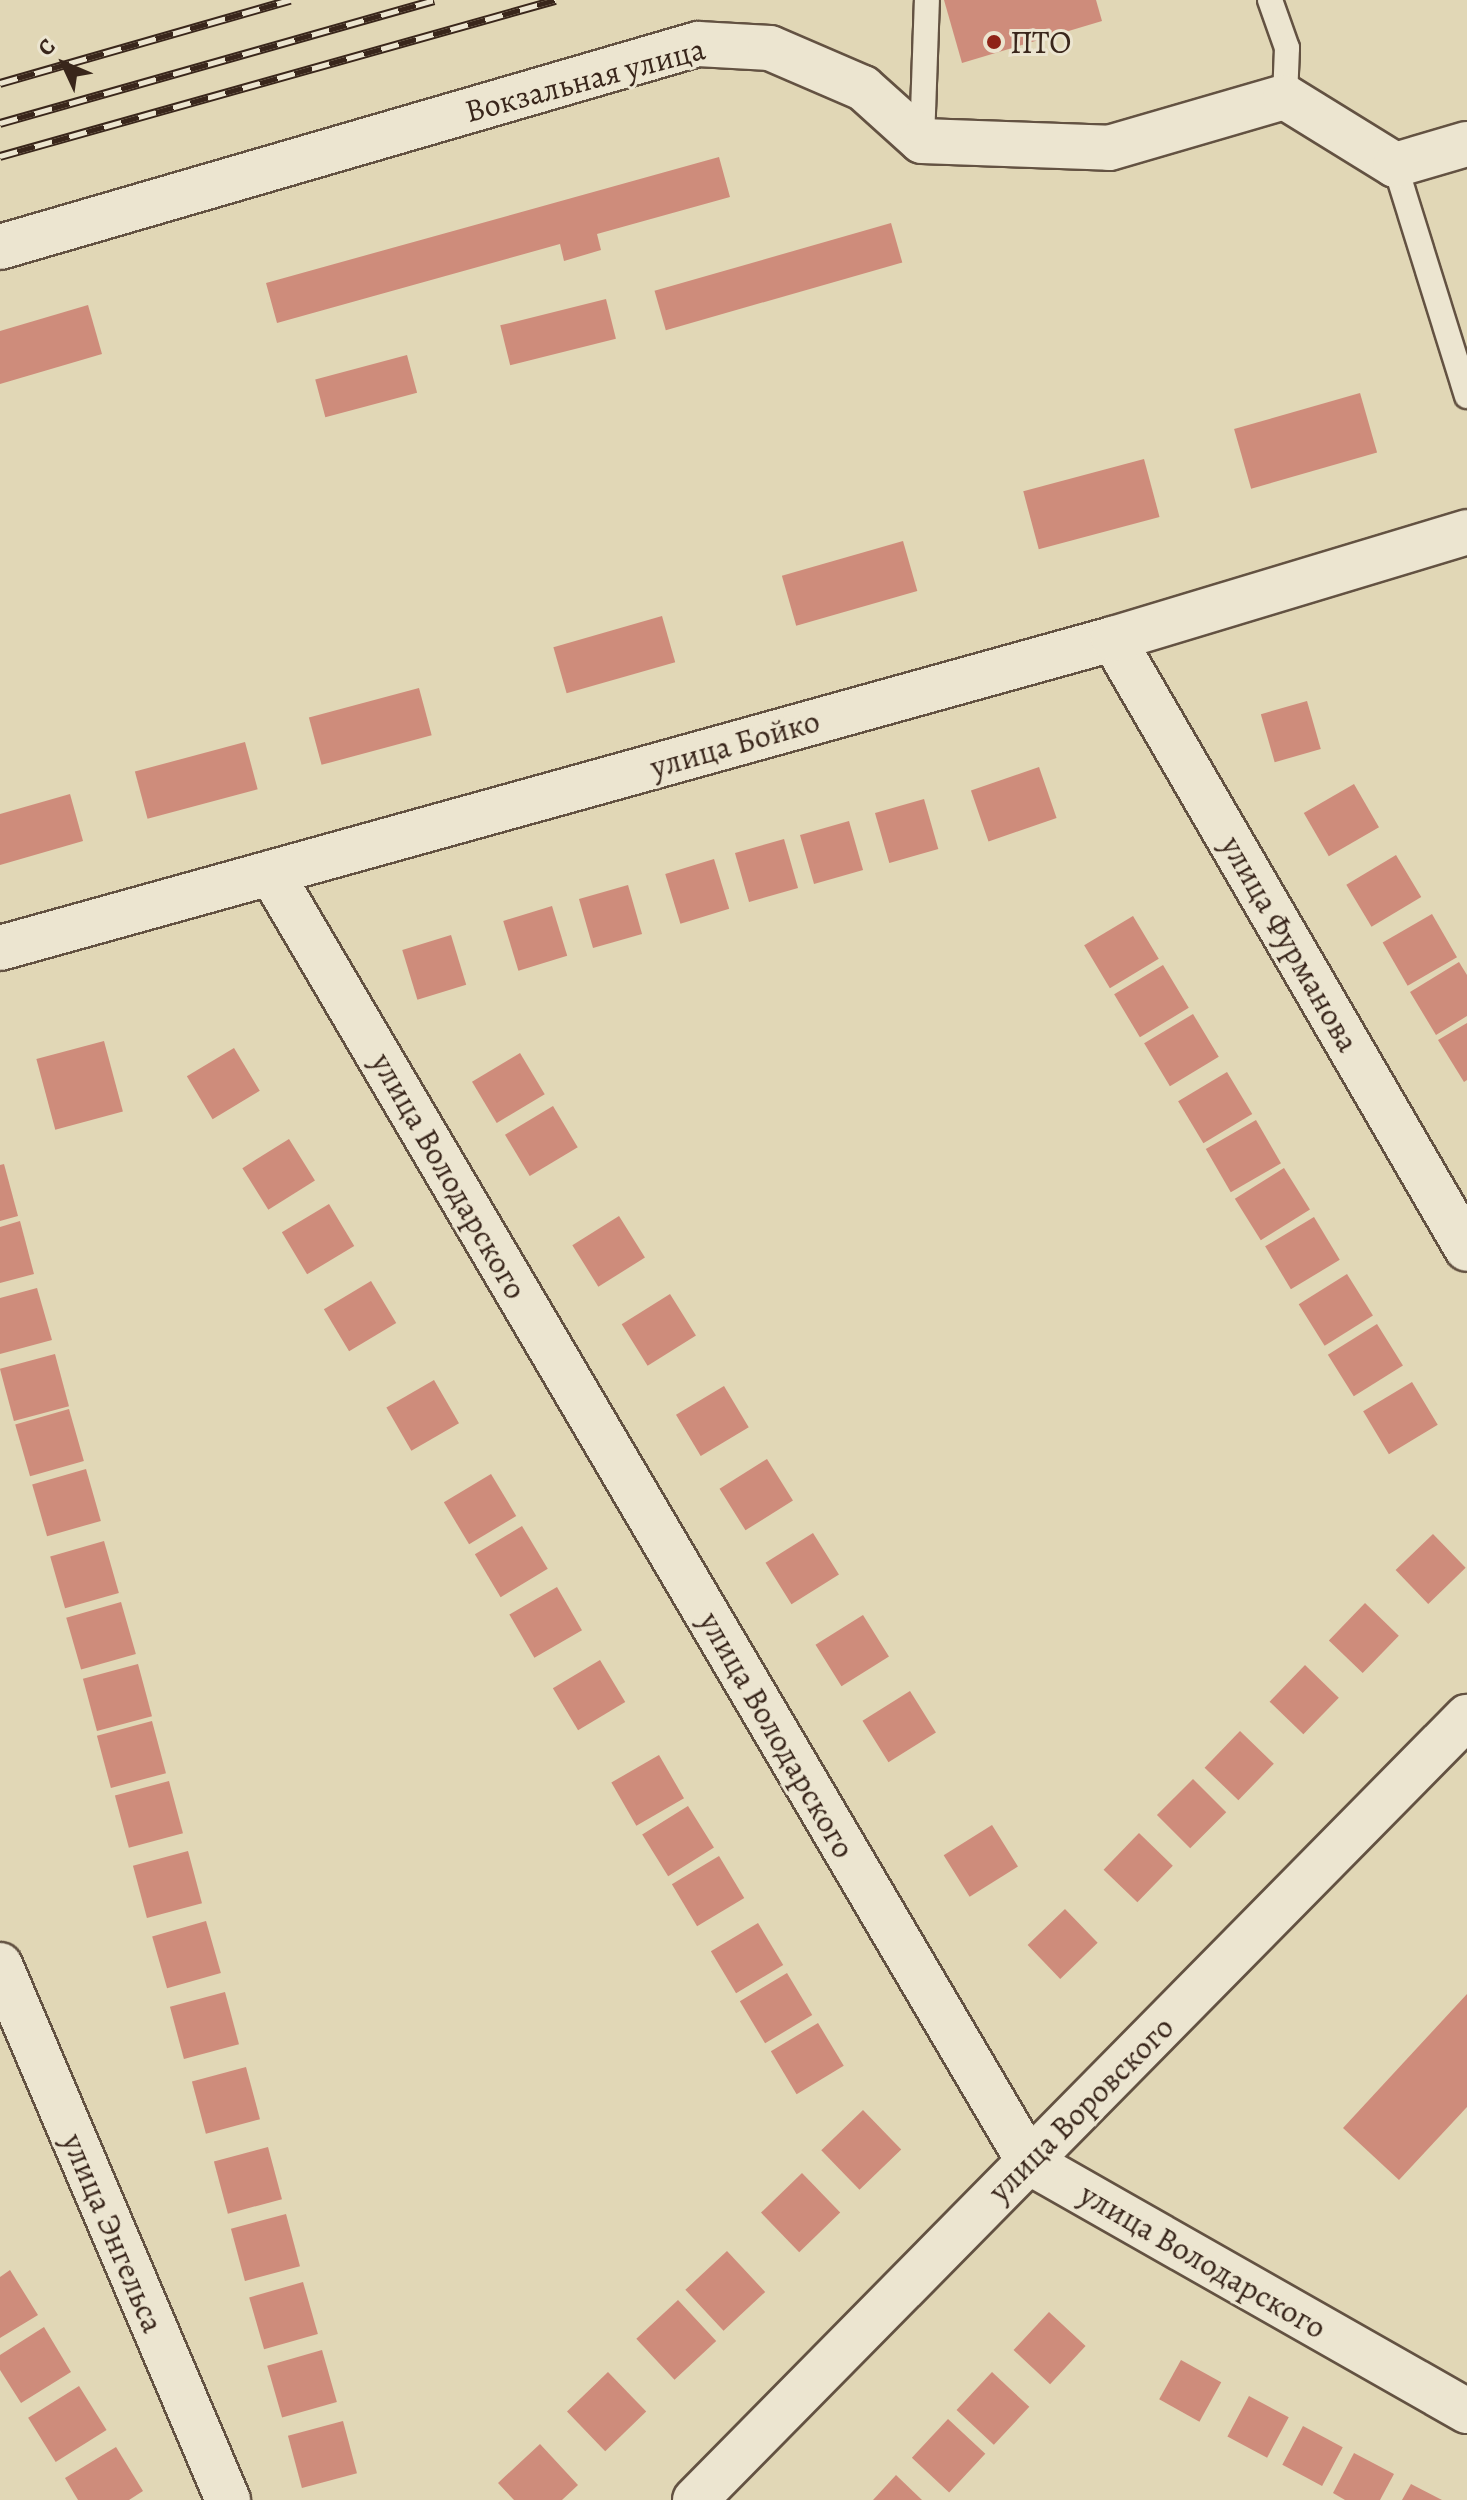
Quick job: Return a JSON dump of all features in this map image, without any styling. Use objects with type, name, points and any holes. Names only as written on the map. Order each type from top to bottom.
[{"type":"street","name":"Вокзальная улица","points":[[0,247],[698,44],[770,48],[863,88],[922,141]]},
{"type":"street","points":[[922,141],[1109,148],[1285,97],[1395,165],[1467,144]]},
{"type":"street","name":"улица Бойко","points":[[0,948],[1113,639],[1467,532]]},
{"type":"street","name":"улица Фурманова","points":[[1113,639],[1467,1249]]},
{"type":"street","name":"улица Володарского","points":[[271,873],[1029,2162],[1467,2411]]},
{"type":"street","name":"улица Воровского","points":[[695,2500],[1467,1717]]},
{"type":"street","name":"улица Энгельса","points":[[0,1965],[228,2500]]},
{"type":"lane","points":[[922,141],[927,0]]},
{"type":"lane","points":[[1270,0],[1287,48],[1285,97]]},
{"type":"lane","points":[[1395,165],[1467,396]]},
{"type":"building","name":"ПТО","points":[[944,0],[1096,0],[1102,21],[962,63]]},
{"type":"building","points":[[719,157],[730,197],[597,234],[601,250],[564,261],[560,244],[277,323],[266,283]]},
{"type":"building","points":[[891,223],[902,262],[666,330],[655,291]]},
{"type":"building","points":[[606,299],[616,339],[510,365],[500,325]]},
{"type":"building","points":[[88,305],[102,354],[0,384],[0,331]]},
{"type":"building","points":[[407,355],[417,393],[325,417],[315,380]]},
{"type":"building","points":[[1360,393],[1377,453],[1251,489],[1234,429]]},
{"type":"building","points":[[1144,459],[1160,517],[1039,549],[1023,491]]},
{"type":"building","points":[[903,541],[917,591],[796,626],[782,576]]},
{"type":"building","points":[[662,616],[675,662],[567,693],[553,647]]},
{"type":"building","points":[[419,688],[432,735],[322,765],[309,718]]},
{"type":"building","points":[[1307,701],[1321,749],[1275,762],[1261,714]]},
{"type":"building","points":[[245,742],[258,789],[148,819],[135,772]]},
{"type":"building","points":[[1039,767],[1057,818],[989,841],[971,790]]},
{"type":"building","points":[[1354,784],[1379,827],[1329,856],[1304,813]]},
{"type":"building","points":[[70,794],[83,841],[0,865],[0,814]]},
{"type":"building","points":[[924,799],[938,849],[889,863],[875,813]]},
{"type":"building","points":[[849,821],[863,870],[814,884],[800,835]]},
{"type":"building","points":[[784,839],[798,888],[749,902],[735,853]]},
{"type":"building","points":[[1396,855],[1421,897],[1372,927],[1346,885]]},
{"type":"building","points":[[714,859],[729,909],[680,924],[665,874]]},
{"type":"building","points":[[628,885],[642,934],[593,948],[579,899]]},
{"type":"building","points":[[552,906],[567,956],[518,971],[503,921]]},
{"type":"building","points":[[1432,914],[1457,957],[1408,986],[1383,943]]},
{"type":"building","points":[[1133,916],[1159,959],[1110,988],[1084,945]]},
{"type":"building","points":[[451,935],[466,985],[417,1000],[402,950]]},
{"type":"building","points":[[1459,962],[1467,975],[1467,1016],[1436,1035],[1410,992]]},
{"type":"building","points":[[1163,965],[1189,1008],[1140,1037],[1114,994]]},
{"type":"building","points":[[1193,1014],[1219,1057],[1170,1086],[1144,1043]]},
{"type":"building","points":[[1467,1023],[1467,1080],[1464,1082],[1438,1040]]},
{"type":"building","points":[[104,1041],[123,1112],[55,1130],[36,1059]]},
{"type":"building","points":[[234,1048],[260,1091],[213,1119],[187,1076]]},
{"type":"building","points":[[520,1053],[545,1094],[497,1123],[472,1082]]},
{"type":"building","points":[[1227,1072],[1252,1114],[1203,1143],[1178,1101]]},
{"type":"building","points":[[553,1106],[578,1147],[530,1176],[505,1135]]},
{"type":"building","points":[[1256,1120],[1281,1163],[1231,1192],[1206,1149]]},
{"type":"building","points":[[289,1139],[315,1181],[268,1210],[242,1168]]},
{"type":"building","points":[[4,1164],[18,1216],[0,1221],[0,1165]]},
{"type":"building","points":[[1284,1168],[1310,1210],[1261,1240],[1235,1199]]},
{"type":"building","points":[[329,1204],[354,1246],[307,1274],[282,1232]]},
{"type":"building","points":[[619,1216],[645,1258],[598,1287],[572,1245]]},
{"type":"building","points":[[1314,1217],[1340,1260],[1291,1289],[1265,1246]]},
{"type":"building","points":[[20,1221],[34,1274],[0,1283],[0,1227]]},
{"type":"building","points":[[1347,1274],[1373,1316],[1325,1346],[1299,1304]]},
{"type":"building","points":[[371,1281],[396,1323],[349,1351],[324,1309]]},
{"type":"building","points":[[37,1288],[52,1340],[0,1354],[0,1298]]},
{"type":"building","points":[[670,1294],[696,1336],[648,1366],[622,1324]]},
{"type":"building","points":[[1377,1324],[1403,1366],[1354,1396],[1328,1355]]},
{"type":"building","points":[[55,1354],[69,1406],[14,1421],[0,1369]]},
{"type":"building","points":[[434,1380],[459,1423],[411,1451],[386,1408]]},
{"type":"building","points":[[1412,1382],[1438,1425],[1389,1454],[1363,1411]]},
{"type":"building","points":[[724,1386],[749,1427],[701,1456],[676,1415]]},
{"type":"building","points":[[69,1409],[84,1461],[30,1476],[15,1424]]},
{"type":"building","points":[[767,1459],[793,1501],[745,1530],[720,1489]]},
{"type":"building","points":[[86,1469],[101,1521],[47,1536],[32,1484]]},
{"type":"building","points":[[491,1474],[516,1516],[469,1544],[444,1502]]},
{"type":"building","points":[[522,1526],[548,1569],[501,1597],[475,1554]]},
{"type":"building","points":[[813,1533],[839,1575],[791,1604],[766,1563]]},
{"type":"building","points":[[1433,1534],[1466,1568],[1428,1604],[1396,1570]]},
{"type":"building","points":[[104,1541],[119,1593],[65,1608],[50,1556]]},
{"type":"building","points":[[557,1587],[582,1630],[534,1658],[509,1614]]},
{"type":"building","points":[[121,1602],[136,1654],[81,1670],[66,1618]]},
{"type":"building","points":[[1365,1603],[1399,1636],[1363,1673],[1329,1640]]},
{"type":"building","points":[[863,1615],[889,1657],[841,1686],[816,1645]]},
{"type":"building","points":[[600,1660],[625,1702],[578,1730],[553,1688]]},
{"type":"building","points":[[138,1664],[152,1716],[97,1731],[83,1679]]},
{"type":"building","points":[[1305,1665],[1339,1698],[1303,1734],[1270,1702]]},
{"type":"building","points":[[910,1691],[936,1733],[888,1762],[863,1721]]},
{"type":"building","points":[[152,1721],[166,1773],[111,1788],[97,1736]]},
{"type":"building","points":[[1240,1731],[1274,1764],[1238,1800],[1205,1768]]},
{"type":"building","points":[[659,1755],[684,1798],[636,1826],[611,1782]]},
{"type":"building","points":[[1193,1779],[1226,1812],[1190,1848],[1157,1815]]},
{"type":"building","points":[[169,1781],[183,1833],[129,1848],[115,1795]]},
{"type":"building","points":[[688,1806],[714,1848],[668,1876],[642,1835]]},
{"type":"building","points":[[992,1825],[1018,1867],[970,1897],[944,1855]]},
{"type":"building","points":[[1139,1833],[1173,1866],[1137,1902],[1104,1870]]},
{"type":"building","points":[[188,1851],[202,1903],[147,1918],[133,1866]]},
{"type":"building","points":[[719,1856],[744,1898],[697,1926],[672,1884]]},
{"type":"building","points":[[1065,1909],[1098,1943],[1060,1979],[1028,1945]]},
{"type":"building","points":[[206,1921],[221,1973],[167,1988],[152,1936]]},
{"type":"building","points":[[758,1923],[783,1965],[736,1993],[711,1951]]},
{"type":"building","points":[[787,1973],[812,2015],[765,2043],[740,2001]]},
{"type":"building","points":[[225,1992],[239,2044],[184,2059],[170,2007]]},
{"type":"building","points":[[1467,1994],[1467,2107],[1399,2180],[1343,2128]]},
{"type":"building","points":[[818,2023],[844,2066],[797,2094],[771,2051]]},
{"type":"building","points":[[246,2067],[260,2119],[206,2134],[192,2081]]},
{"type":"building","points":[[863,2110],[901,2150],[859,2190],[821,2150]]},
{"type":"building","points":[[268,2147],[282,2199],[228,2214],[214,2161]]},
{"type":"building","points":[[802,2173],[840,2213],[799,2252],[761,2213]]},
{"type":"building","points":[[286,2214],[300,2266],[245,2281],[231,2229]]},
{"type":"building","points":[[727,2251],[765,2292],[724,2331],[685,2290]]},
{"type":"building","points":[[10,2270],[38,2315],[0,2338],[0,2277]]},
{"type":"building","points":[[303,2282],[318,2334],[264,2349],[249,2297]]},
{"type":"building","points":[[678,2300],[716,2341],[675,2380],[636,2339]]},
{"type":"building","points":[[1049,2312],[1086,2346],[1050,2384],[1014,2350]]},
{"type":"building","points":[[44,2327],[71,2372],[21,2403],[0,2370],[0,2355]]},
{"type":"building","points":[[322,2350],[337,2402],[282,2418],[267,2366]]},
{"type":"building","points":[[1181,2360],[1221,2382],[1199,2422],[1159,2399]]},
{"type":"building","points":[[608,2372],[646,2412],[605,2451],[567,2412]]},
{"type":"building","points":[[992,2372],[1029,2407],[994,2445],[957,2410]]},
{"type":"building","points":[[79,2386],[107,2430],[56,2462],[28,2418]]},
{"type":"building","points":[[1249,2396],[1289,2417],[1267,2458],[1227,2437]]},
{"type":"building","points":[[948,2419],[985,2454],[949,2493],[912,2458]]},
{"type":"building","points":[[343,2421],[357,2473],[302,2488],[288,2436]]},
{"type":"building","points":[[1303,2426],[1343,2447],[1322,2486],[1282,2465]]},
{"type":"building","points":[[540,2444],[578,2485],[562,2500],[514,2500],[498,2483]]},
{"type":"building","points":[[116,2447],[143,2491],[129,2500],[78,2500],[65,2478]]},
{"type":"building","points":[[1354,2453],[1394,2474],[1380,2500],[1345,2500],[1333,2493]]},
{"type":"building","points":[[896,2475],[922,2500],[873,2500]]},
{"type":"building","points":[[1411,2484],[1442,2500],[1402,2500]]},
{"type":"railway","points":[[0,83],[290,0]]},
{"type":"railway","points":[[0,123],[434,0]]},
{"type":"railway","points":[[0,156],[555,0]]},
{"type":"place","name":"ПТО","points":[[994,42]]}]
